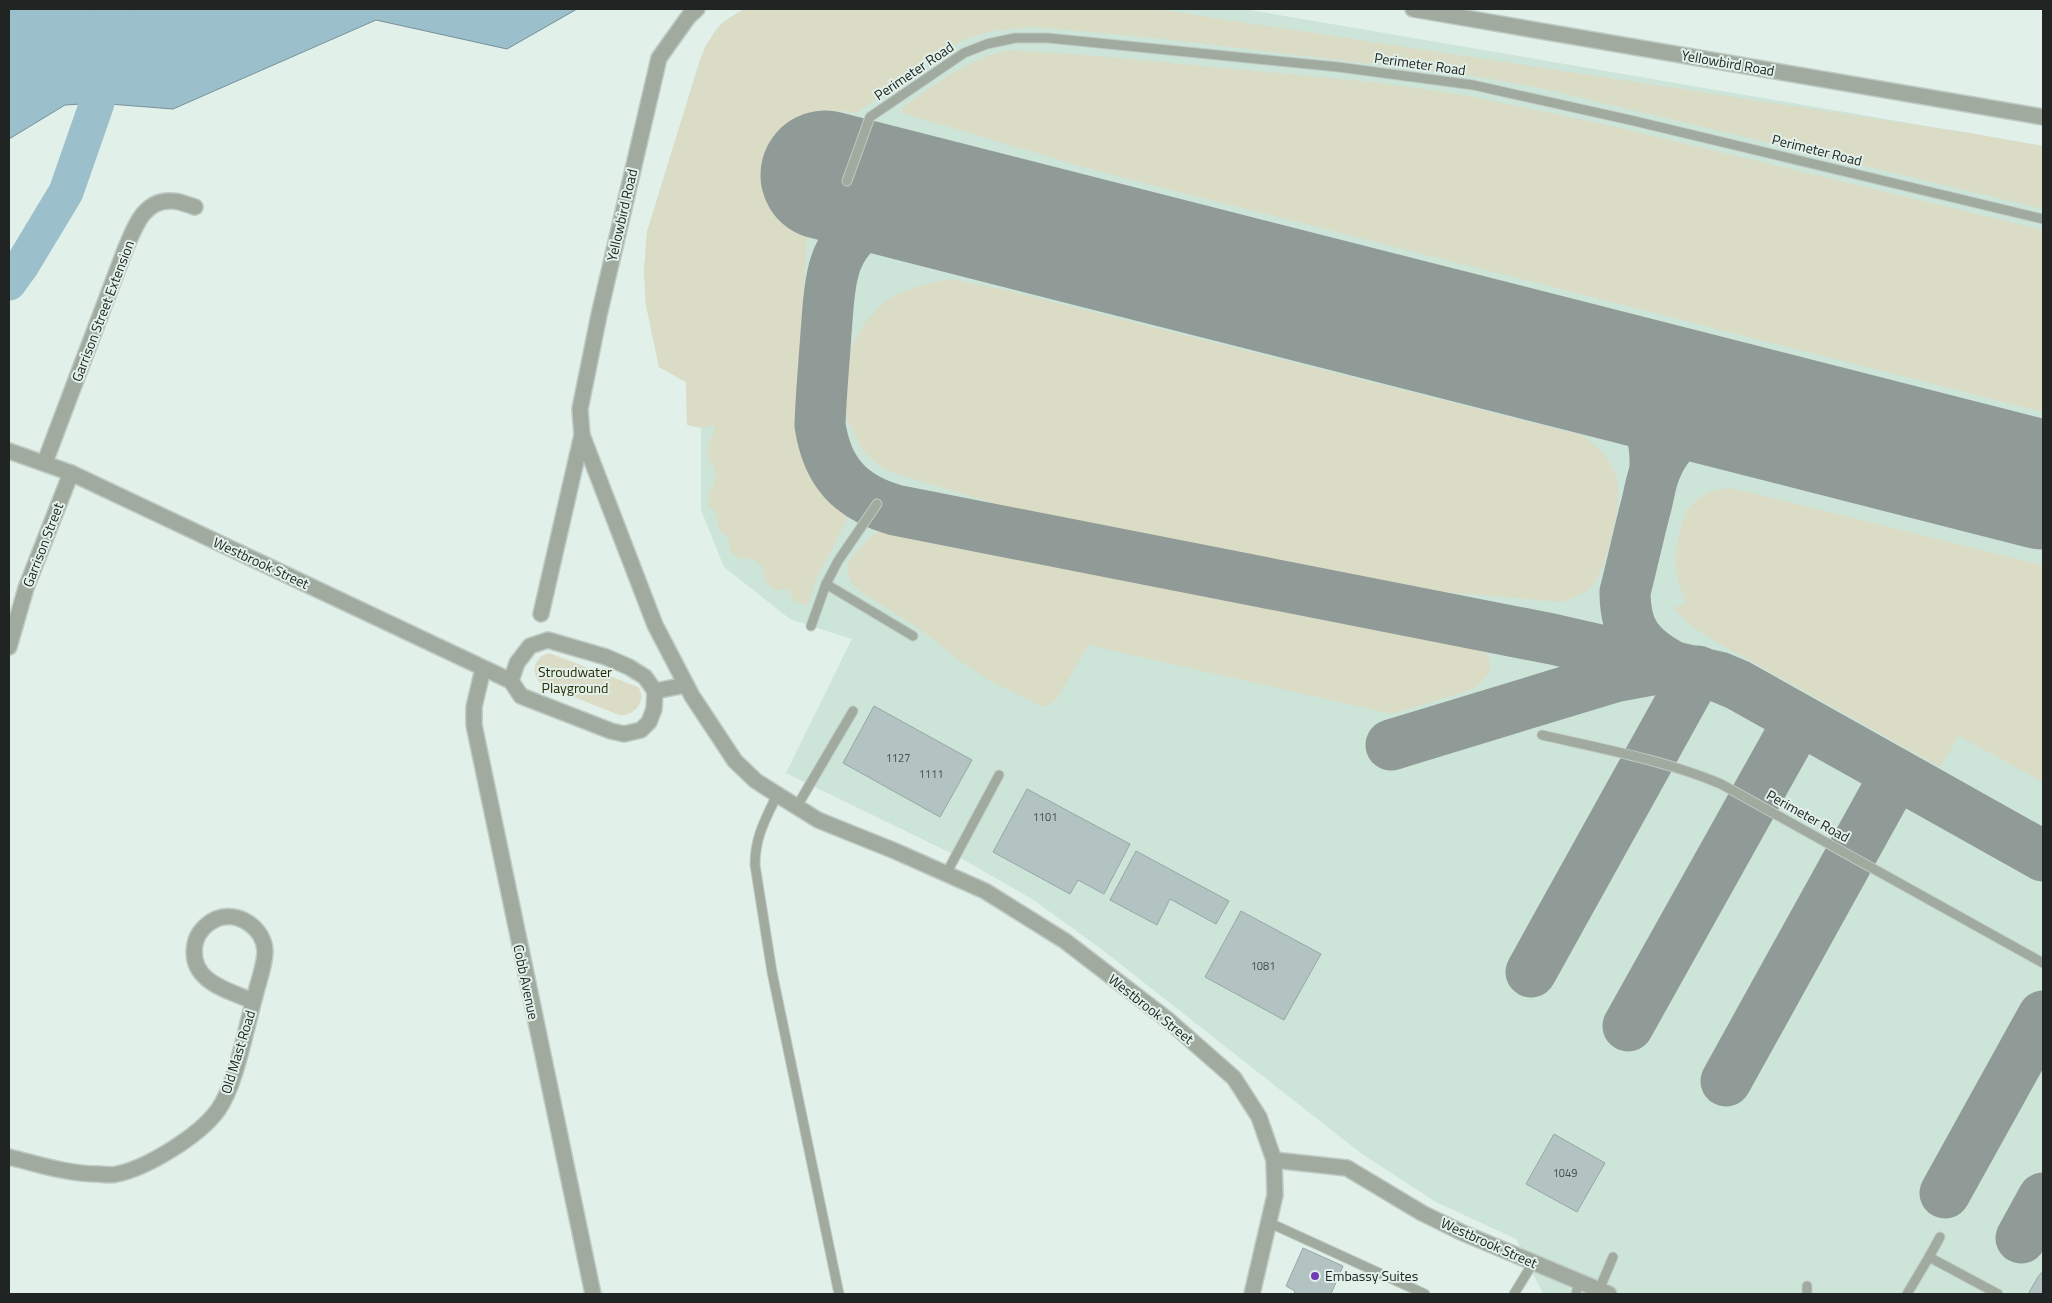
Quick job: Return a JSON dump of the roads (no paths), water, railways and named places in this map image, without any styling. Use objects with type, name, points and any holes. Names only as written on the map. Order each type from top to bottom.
[{"type":"street","name":"Yellowbird Road","points":[[689,690],[654,626],[582,435],[580,409],[599,315],[659,58],[689,16],[697,9]]},
{"type":"street","name":"Yellowbird Road","points":[[1413,9],[2043,117]]},
{"type":"street","name":"Garrison Street Extension","points":[[45,462],[125,250],[139,218],[152,205],[172,200],[195,207]]},
{"type":"street","name":"Yellowbird Road","points":[[541,614],[582,435]]},
{"type":"street","name":"Westbrook Street","points":[[9,451],[45,462],[71,473],[511,681],[521,696],[611,731],[624,734],[641,730],[649,722],[654,709],[656,691]]},
{"type":"street","name":"Garrison Street","points":[[9,647],[26,588],[71,473]]},
{"type":"street","points":[[511,681],[517,663],[530,646],[548,640],[606,657],[629,667],[645,677],[656,691],[689,690]]},
{"type":"street","name":"Cobb Avenue","points":[[483,669],[474,707],[474,725],[593,1294]]},
{"type":"street","name":"Westbrook Street","points":[[689,690],[735,761],[756,781],[777,796],[818,820],[986,891],[1065,941],[1200,1047],[1234,1078],[1259,1117],[1274,1160],[1347,1168],[1422,1213],[1462,1233],[1533,1263],[1577,1288],[1604,1292]]},
{"type":"street","name":"Old Mast Road","points":[[9,1157],[76,1174],[116,1175],[151,1161],[196,1133],[209,1122],[227,1094],[253,1001],[265,952],[263,940],[250,923],[240,918],[228,916],[218,918],[200,932],[195,942],[196,966],[203,977],[213,984],[253,1001]]},
{"type":"street","points":[[1252,1294],[1275,1195],[1274,1160]]},
{"type":"lane","name":"Perimeter Road","points":[[847,181],[870,117],[964,53],[986,44],[1015,38],[1048,38],[1338,67],[1473,85],[1630,120],[2043,219]]},
{"type":"lane","points":[[811,626],[826,584],[838,561],[877,504]]},
{"type":"lane","points":[[826,584],[912,636]]},
{"type":"lane","points":[[796,808],[852,711]]},
{"type":"lane","name":"Perimeter Road","points":[[1542,735],[1657,761],[1690,771],[1721,784],[2043,963]]},
{"type":"lane","points":[[946,874],[1000,774]]},
{"type":"lane","points":[[777,796],[760,832],[755,848],[756,865],[772,972],[839,1294]]},
{"type":"lane","points":[[1270,1223],[1425,1294]]},
{"type":"lane","points":[[1907,1294],[1940,1237]]},
{"type":"lane","points":[[1604,1292],[1613,1257]]},
{"type":"lane","points":[[1929,1257],[1998,1294]]},
{"type":"lane","points":[[1514,1294],[1533,1263]]},
{"type":"water","points":[[9,9],[577,9],[507,49],[376,20],[173,109],[97,103],[65,105],[9,139]]},
{"type":"waterway","points":[[9,283],[66,192],[97,103],[99,47],[112,9]]},
{"type":"place","name":"Embassy Suites","points":[[1315,1276]]},
{"type":"park label","name":"Stroudwater Playground","points":[[575,680]]}]
